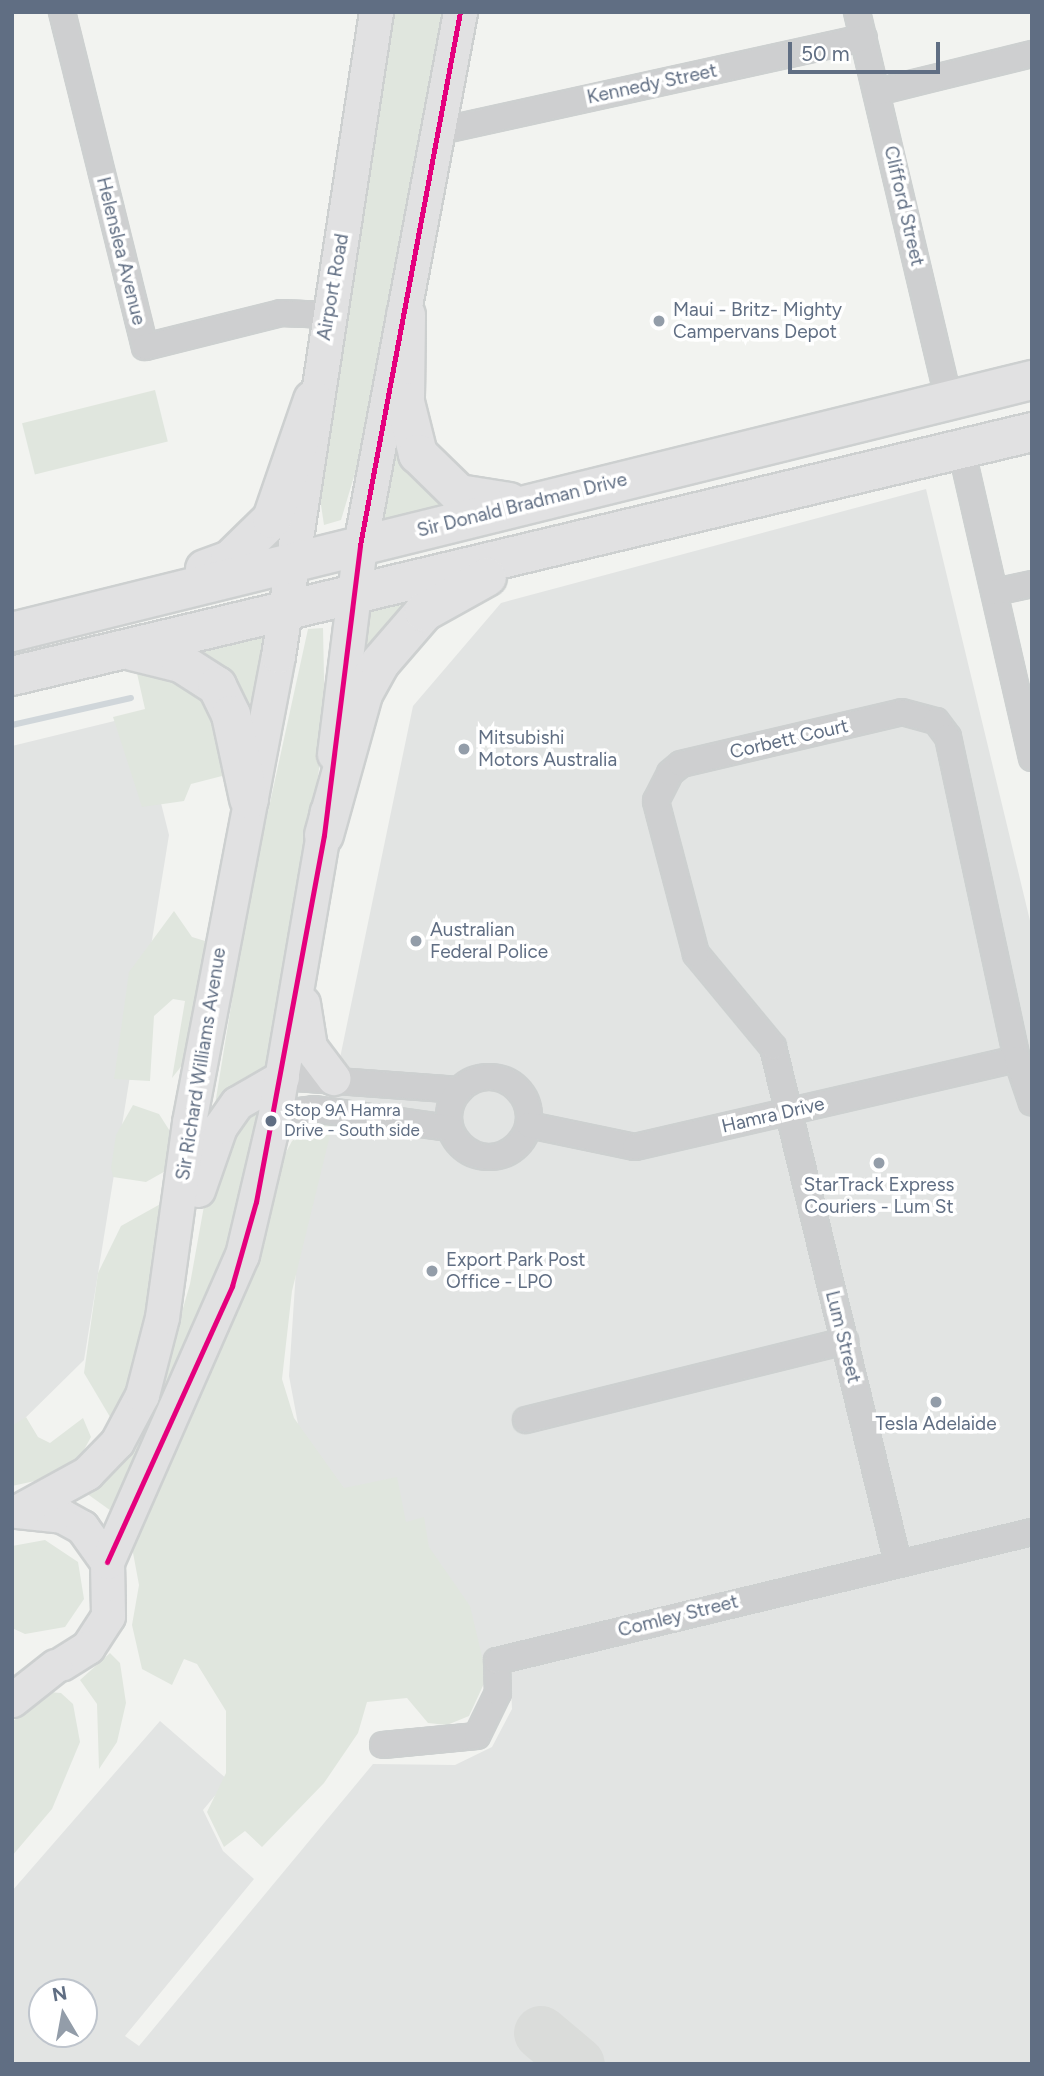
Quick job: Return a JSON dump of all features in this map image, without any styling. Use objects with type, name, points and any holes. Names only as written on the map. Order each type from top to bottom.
[{"type":"main road","name":"Airport Road","points":[[291,561],[313,400],[329,315],[376,12]]},
{"type":"main road","points":[[12,1700],[88,1647],[108,1616],[107,1562],[232,1286],[282,1077],[324,835],[360,545],[440,131],[460,12]]},
{"type":"main road","points":[[405,315],[405,402],[418,454],[459,494],[526,504]]},
{"type":"main road","name":"Sir Donald Bradman Drive","points":[[12,632],[1032,380]]},
{"type":"main road","points":[[81,614],[230,559],[261,535],[313,400]]},
{"type":"main road","points":[[12,676],[1032,432]]},
{"type":"main road","points":[[324,835],[363,694],[400,634],[467,587],[573,542]]},
{"type":"main road","name":"Sir Richard Williams Avenue","points":[[15,1511],[87,1473],[117,1442],[142,1395],[162,1317],[189,1122],[285,611],[291,561]]},
{"type":"main road","points":[[124,649],[181,663],[217,686],[231,715],[249,799]]},
{"type":"main road","points":[[301,965],[305,1030],[333,1078]]},
{"type":"main road","points":[[162,1317],[188,1247],[206,1152],[237,1103],[282,1077]]},
{"type":"main road","points":[[15,1511],[62,1516],[82,1527],[107,1562]]},
{"type":"main road","points":[[12,1668],[59,1665]]},
{"type":"street","name":"Helenslea Avenue","points":[[62,12],[145,347],[281,313],[329,315]]},
{"type":"street","name":"Clifford Street","points":[[857,12],[949,400]]},
{"type":"street","name":"Kennedy Street","points":[[440,131],[864,38]]},
{"type":"street","points":[[877,92],[1032,54]]},
{"type":"street","points":[[961,449],[1032,758]]},
{"type":"street","points":[[995,592],[1032,584]]},
{"type":"street","name":"Corbett Court","points":[[789,1112],[773,1047],[696,954],[656,802],[681,764],[902,712],[923,713],[948,737],[1017,1059],[1032,1103]]},
{"type":"street","name":"Hamra Drive","points":[[529,1125],[635,1147],[1017,1059]]},
{"type":"street","points":[[275,1114],[314,1109],[450,1128],[470,1153],[493,1157],[516,1147],[529,1125],[526,1100],[508,1082],[483,1077],[460,1090],[333,1078],[282,1077]]},
{"type":"street","points":[[450,1128],[460,1090]]},
{"type":"street","name":"Lum Street","points":[[789,1112],[898,1563]]},
{"type":"street","points":[[526,1420],[845,1341]]},
{"type":"street","name":"Comley Street","points":[[383,1745],[477,1736],[498,1693],[497,1661],[1032,1532]]},
{"type":"shaded area","points":[[392,12],[445,12],[361,453],[341,520],[324,525],[318,485]]},
{"type":"shaded area","points":[[155,390],[168,441],[35,475],[22,423]]},
{"type":"shaded area","points":[[392,431],[450,511],[378,530]]},
{"type":"shaded area","points":[[926,489],[1032,929],[1032,2064],[12,2064],[12,1891],[160,1721],[228,1780],[203,1810],[223,1851],[254,1879],[125,2036],[139,2046],[373,1764],[455,1765],[492,1747],[512,1709],[510,1668],[461,1679],[301,1440],[289,1376],[296,1270],[413,706],[501,603]]},
{"type":"shaded area","points":[[429,587],[371,655],[352,655],[365,599]]},
{"type":"shaded area","points":[[270,622],[256,690],[247,709],[195,640]]},
{"type":"shaded area","points":[[323,628],[325,728],[275,1071],[214,1111],[247,908],[308,629]]},
{"type":"shaded area","points":[[136,669],[156,669],[206,696],[227,741],[222,776],[191,784],[184,801],[142,807],[113,717],[145,709]]},
{"type":"shaded area","points":[[139,715],[169,835],[84,1360],[12,1431],[12,746]]},
{"type":"shaded area","points":[[174,911],[192,937],[205,941],[187,1059],[172,1078],[185,1001],[173,999],[154,1016],[150,1081],[114,1079],[129,972]]},
{"type":"shaded area","points":[[258,1102],[270,1107],[199,1332],[114,1513],[79,1488],[164,1374],[190,1284],[211,1167]]},
{"type":"shaded area","points":[[133,1105],[159,1114],[173,1136],[169,1169],[146,1182],[113,1177],[111,1168],[116,1135]]},
{"type":"shaded area","points":[[314,1123],[333,1123],[292,1291],[282,1379],[294,1418],[344,1488],[397,1477],[406,1522],[424,1517],[429,1547],[470,1606],[487,1677],[469,1716],[447,1725],[428,1723],[407,1698],[367,1702],[358,1733],[324,1783],[262,1847],[245,1831],[224,1847],[207,1812],[226,1773],[226,1711],[197,1664],[184,1659],[172,1685],[142,1669],[132,1625],[139,1585],[131,1542],[284,1156],[292,1141]]},
{"type":"shaded area","points":[[164,1202],[135,1367],[113,1422],[84,1373],[98,1273],[121,1226]]},
{"type":"shaded area","points":[[26,1417],[38,1437],[50,1443],[83,1418],[91,1437],[79,1459],[44,1479],[12,1486],[12,1426]]},
{"type":"shaded area","points":[[45,1540],[78,1562],[84,1599],[65,1627],[25,1634],[12,1628],[12,1546]]},
{"type":"shaded area","points":[[110,1653],[120,1663],[126,1703],[117,1742],[99,1769],[97,1704],[80,1680]]},
{"type":"shaded area","points":[[49,1692],[61,1693],[73,1704],[80,1742],[52,1809],[12,1856],[12,1723],[30,1700]]},
{"type":"waterway","points":[[12,725],[131,698]]},
{"type":"taxiway","points":[[541,2033],[578,2064]]},
{"type":"transit line","points":[[107,1562],[232,1286],[256,1202],[324,835],[360,545],[460,12]]},
{"type":"place","name":"Maui - Britz- Mighty Campervans Depot","points":[[659,321]]},
{"type":"place","name":"Mitsubishi Motors Australia","points":[[464,749]]},
{"type":"place","name":"Australian Federal Police","points":[[416,941]]},
{"type":"place","name":"Stop 9A Hamra Drive - South side","points":[[271,1121]]},
{"type":"place","name":"StarTrack Express Couriers - Lum St","points":[[879,1163]]},
{"type":"place","name":"Export Park Post Office - LPO","points":[[432,1271]]},
{"type":"place","name":"Tesla Adelaide","points":[[936,1402]]}]
